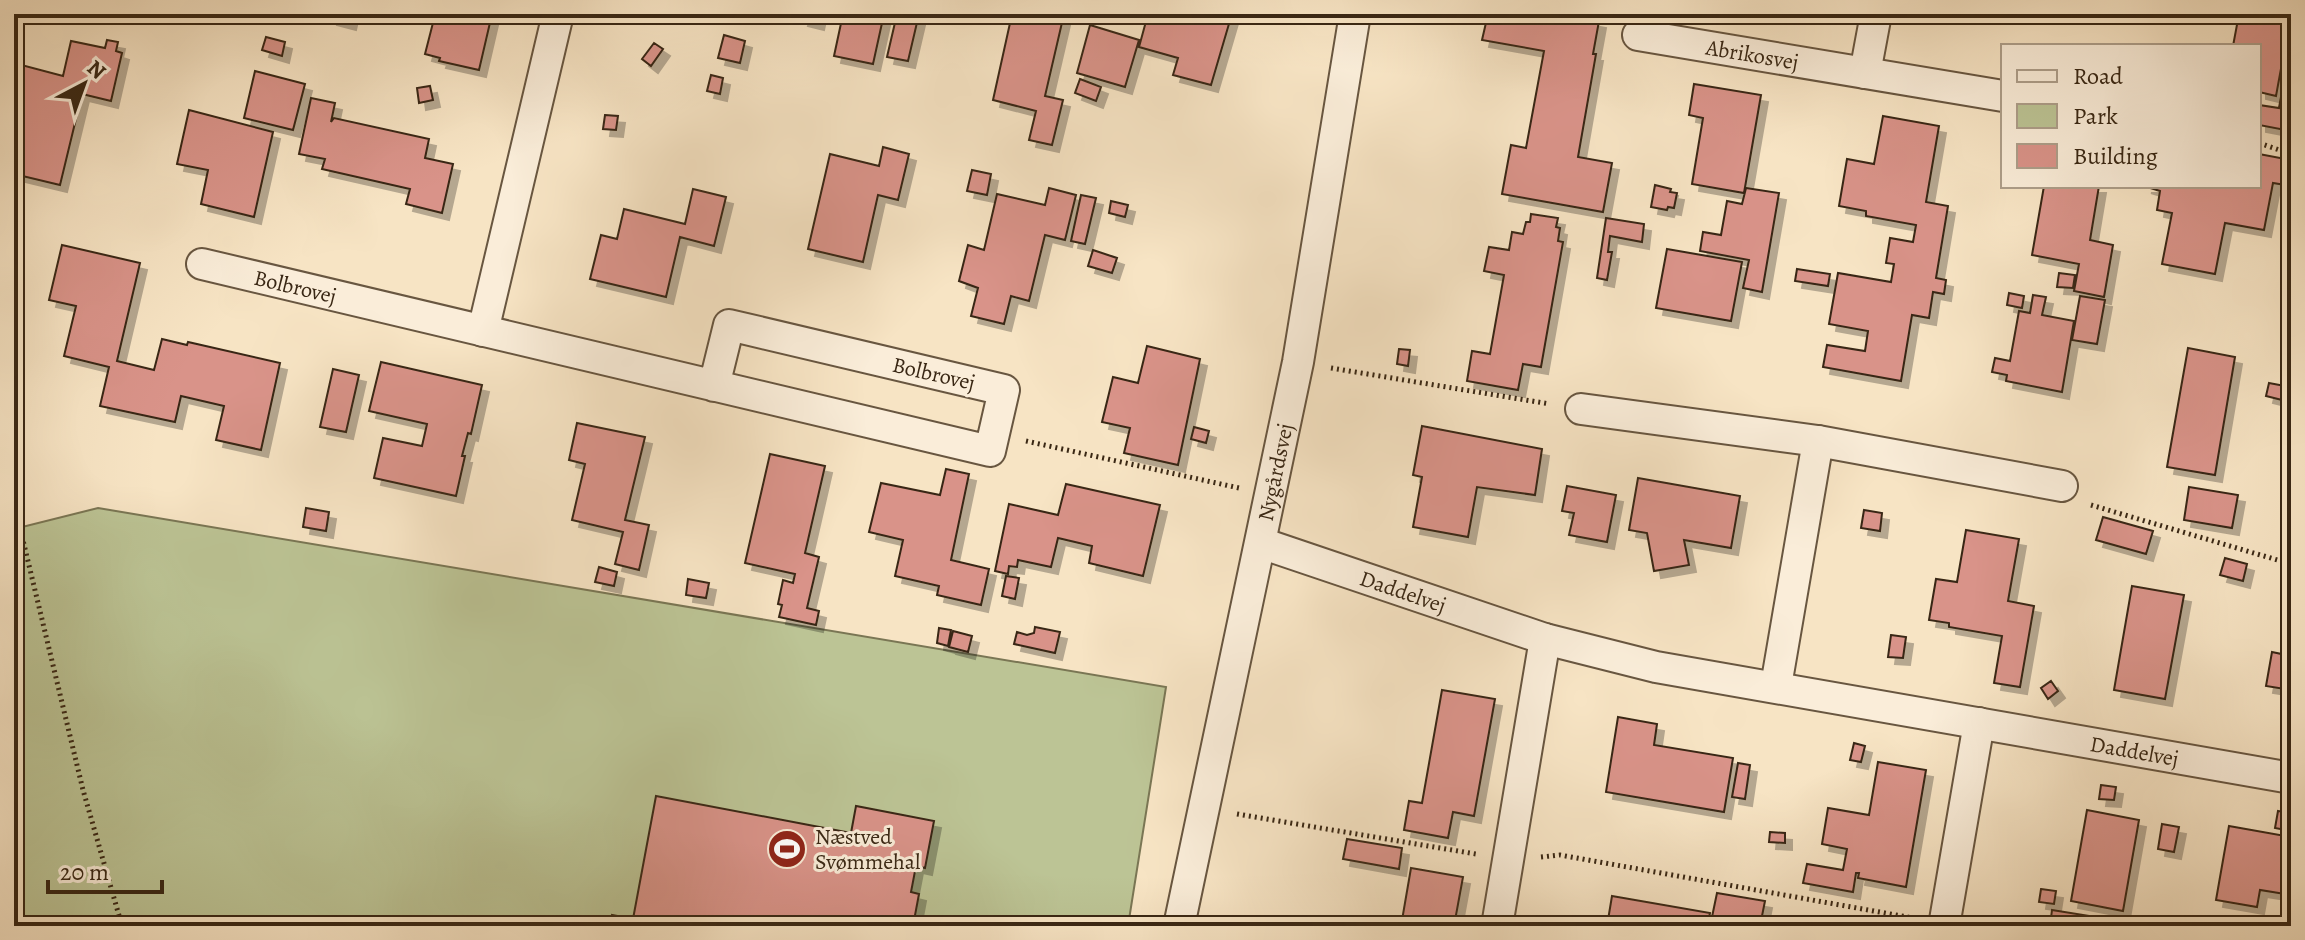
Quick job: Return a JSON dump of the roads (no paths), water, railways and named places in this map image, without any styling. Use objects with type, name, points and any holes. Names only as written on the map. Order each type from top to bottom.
[{"type":"street","points":[[483,331],[558,14]]},
{"type":"street","name":"Nygårdsvej","points":[[1179,926],[1298,362],[1355,14]]},
{"type":"street","points":[[1865,73],[1876,14]]},
{"type":"street","name":"Abrikosvej","points":[[1638,35],[2001,96]]},
{"type":"street","name":"Bolbrovej","points":[[202,264],[714,386],[990,451],[1004,390],[729,325],[714,386]]},
{"type":"street","points":[[1581,409],[1818,441],[2062,486]]},
{"type":"street","points":[[1776,686],[1818,441]]},
{"type":"street","name":"Daddelvej","points":[[1261,543],[1545,639],[1656,667],[2291,778]]},
{"type":"street","points":[[1497,926],[1545,639]]},
{"type":"street","points":[[1945,924],[1979,723]]},
{"type":"place","name":"Næstved Svømmehal","points":[[787,849]]}]
